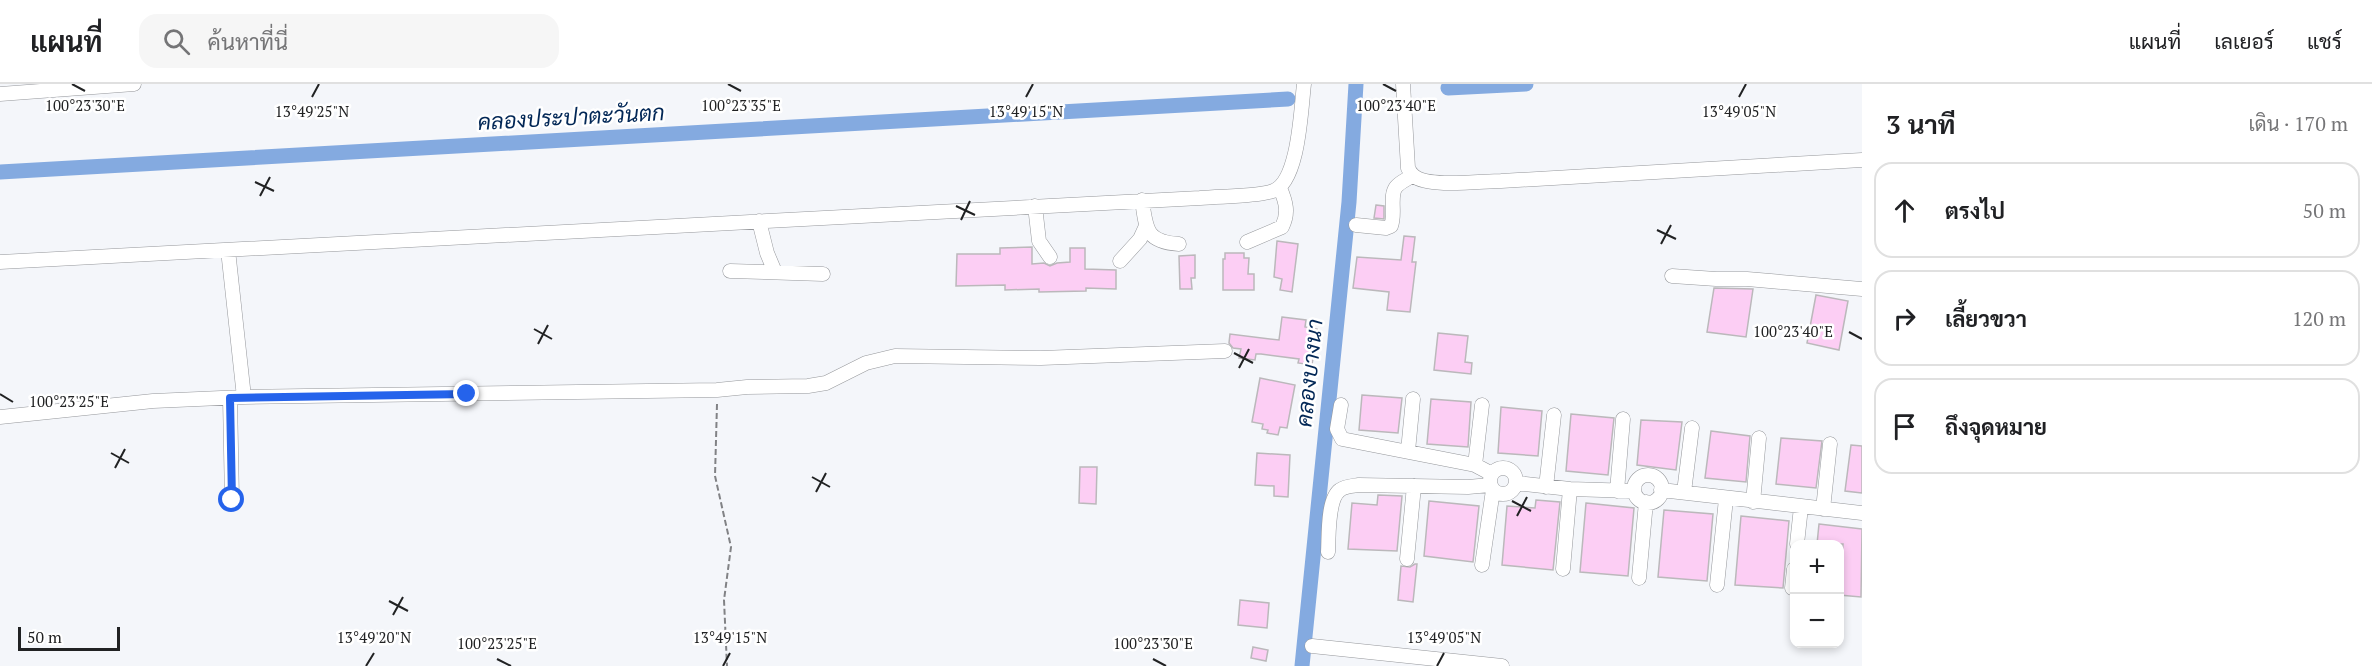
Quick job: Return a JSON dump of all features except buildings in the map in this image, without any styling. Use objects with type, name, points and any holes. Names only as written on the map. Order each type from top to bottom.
[{"type":"street","points":[[0,94],[134,84]]},
{"type":"street","points":[[0,262],[1263,193],[1280,188],[1290,172],[1294,160],[1304,84]]},
{"type":"street","points":[[1403,84],[1408,168],[1413,176],[1421,180],[1436,182],[1501,181],[1862,160]]},
{"type":"street","points":[[1356,225],[1386,228],[1391,225],[1394,219],[1395,188],[1413,176]]},
{"type":"street","points":[[1247,242],[1282,227],[1287,212],[1286,200],[1280,188]]},
{"type":"street","points":[[1142,200],[1146,226],[1151,236],[1158,241],[1179,244]]},
{"type":"street","points":[[1035,206],[1039,241],[1050,257]]},
{"type":"street","points":[[759,220],[767,253],[775,272]]},
{"type":"street","points":[[1120,261],[1140,239],[1146,226]]},
{"type":"street","points":[[228,250],[237,397],[232,500]]},
{"type":"street","points":[[730,271],[823,274]]},
{"type":"street","points":[[1672,276],[1747,279],[1862,289]]},
{"type":"street","points":[[0,417],[153,401],[237,397],[717,390],[808,386],[826,383],[866,363],[895,356],[1041,358],[1225,351]]},
{"type":"street","points":[[1408,451],[1413,399]]},
{"type":"street","points":[[1341,405],[1337,429],[1342,439],[1475,465],[1492,483],[1498,494],[1509,493],[1516,483]]},
{"type":"street","points":[[1475,465],[1482,405]]},
{"type":"street","points":[[1546,487],[1554,415]]},
{"type":"street","points":[[1617,491],[1623,419]]},
{"type":"street","points":[[1684,492],[1692,428]]},
{"type":"street","points":[[1753,502],[1759,438]]},
{"type":"street","points":[[1822,509],[1830,444]]},
{"type":"street","points":[[1482,565],[1492,483],[1496,470],[1508,469],[1512,472],[1516,483]]},
{"type":"street","points":[[1647,475],[1658,479],[1661,490],[1656,499],[1646,502],[1638,499],[1634,490],[1637,480],[1647,475]]},
{"type":"street","points":[[1328,552],[1333,497],[1339,490],[1359,485],[1414,486],[1492,483]]},
{"type":"street","points":[[1516,483],[1570,489],[1634,490]]},
{"type":"street","points":[[1407,559],[1414,486]]},
{"type":"street","points":[[1563,569],[1570,489]]},
{"type":"street","points":[[1661,490],[1862,513]]},
{"type":"street","points":[[1717,585],[1726,499]]},
{"type":"street","points":[[1639,578],[1646,502]]},
{"type":"street","points":[[1797,540],[1801,507]]},
{"type":"street","points":[[1312,646],[1502,666]]},
{"type":"path","points":[[717,390],[715,476],[731,547],[724,600],[727,666]]},
{"type":"waterway","name":"คลองบางนา","points":[[1302,666],[1349,202],[1356,84]]},
{"type":"waterway","name":"คลองประปาตะวันตก","points":[[1448,88],[1526,84]]},
{"type":"waterway","name":"คลองประปาตะวันตก","points":[[0,172],[1288,99]]},
{"type":"route","points":[[232,500],[230,398],[467,394]]}]
